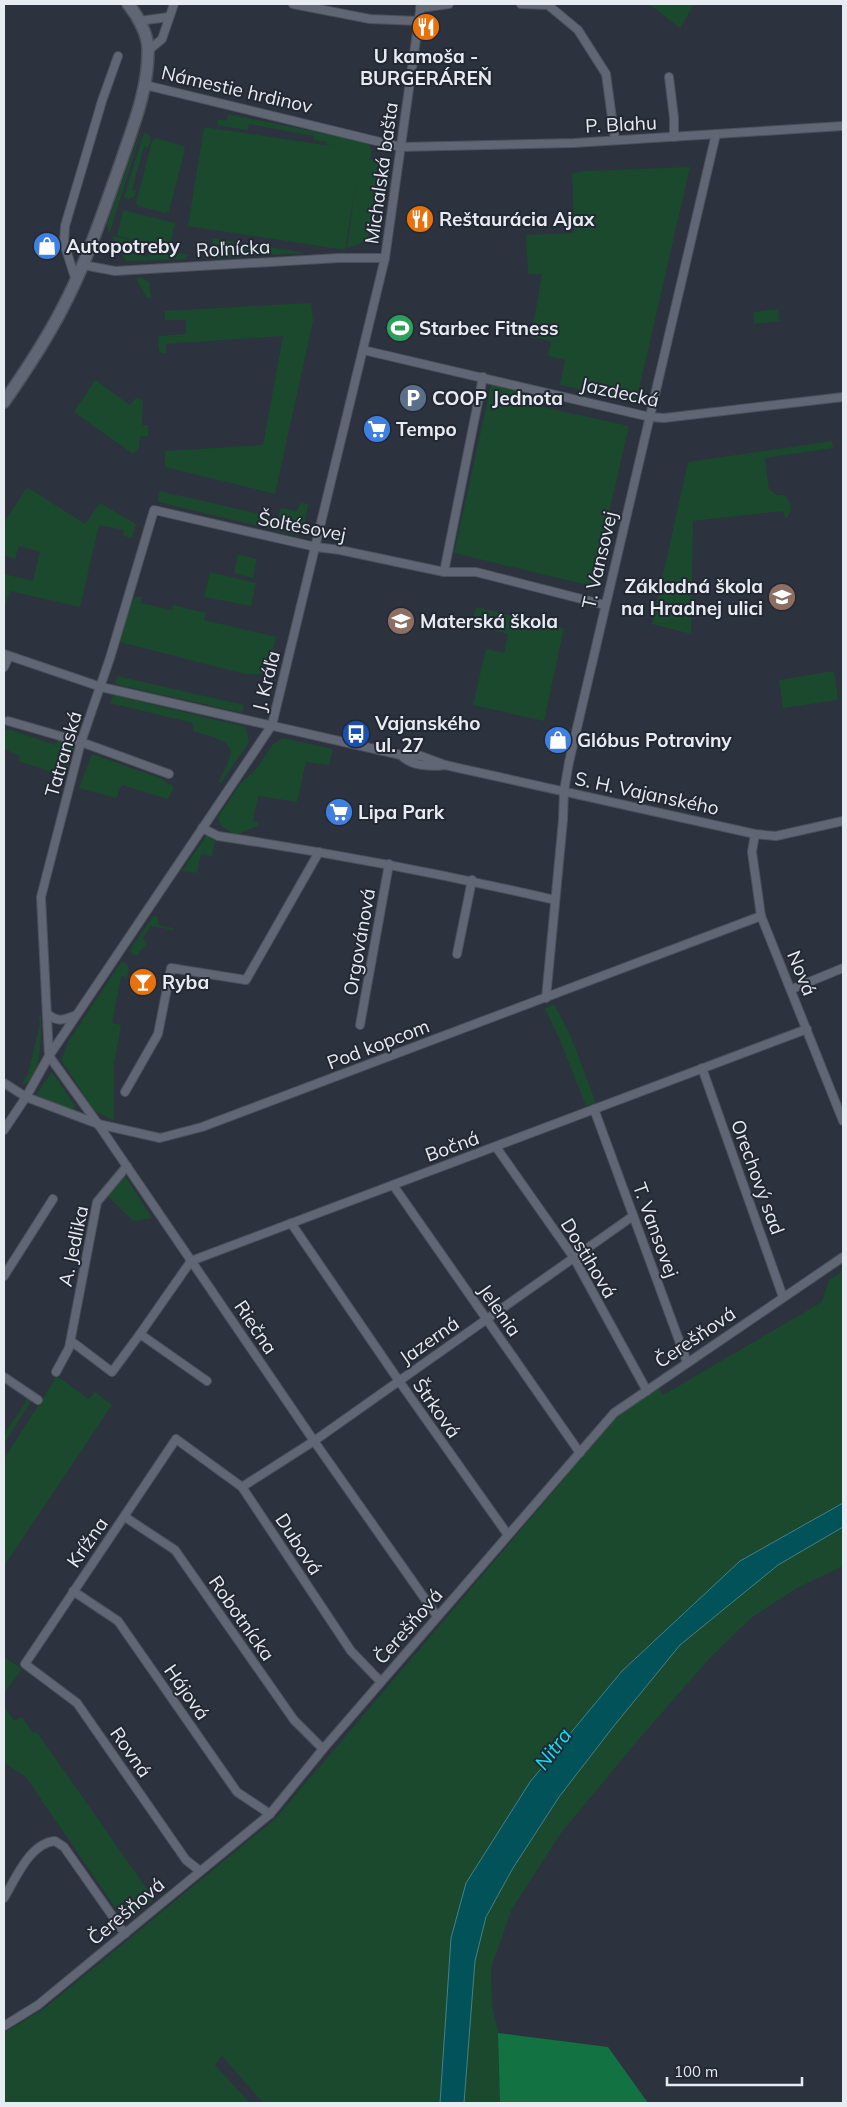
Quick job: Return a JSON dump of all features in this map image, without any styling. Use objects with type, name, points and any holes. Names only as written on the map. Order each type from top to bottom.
[{"type":"main road","points":[[128,4],[145,33],[149,50],[144,85]]},
{"type":"main road","name":"Námestie hrdinov","points":[[4,402],[34,359],[76,281],[96,233],[143,99],[144,85]]},
{"type":"street","points":[[149,50],[162,39],[174,4]]},
{"type":"street","points":[[293,4],[370,19],[419,21]]},
{"type":"street","points":[[421,6],[450,4]]},
{"type":"street","points":[[521,4],[548,4],[578,30],[606,74],[615,140]]},
{"type":"street","name":"Michalská bašta","points":[[385,258],[421,6]]},
{"type":"street","points":[[139,22],[169,17]]},
{"type":"street","points":[[76,281],[64,243],[65,226],[102,101],[118,56]]},
{"type":"street","points":[[669,77],[674,118],[674,137]]},
{"type":"street","name":"Námestie hrdinov","points":[[144,85],[173,89],[401,146]]},
{"type":"street","name":"P. Blahu","points":[[401,146],[574,143],[843,126]]},
{"type":"street","name":"T. Vansovej","points":[[546,998],[563,820],[564,791],[605,604],[716,134]]},
{"type":"street","name":"Roľnícka","points":[[83,265],[115,271],[339,258],[385,258]]},
{"type":"street","name":"J. Kráľa","points":[[49,1056],[272,725],[385,258]]},
{"type":"street","name":"Jazdecká","points":[[364,350],[650,417],[664,418],[843,398]]},
{"type":"street","points":[[444,572],[483,378]]},
{"type":"street","name":"Šoltésovej","points":[[154,510],[316,547],[340,550],[444,572],[476,572],[605,604]]},
{"type":"street","name":"Tatranská","points":[[49,1056],[41,897],[81,742],[100,687],[154,510]]},
{"type":"street","points":[[4,667],[6,655]]},
{"type":"street","name":"S. H. Vajanského","points":[[6,655],[100,687],[401,755],[421,756],[445,765],[755,834],[776,836],[843,821]]},
{"type":"street","points":[[8,721],[81,742],[170,774]]},
{"type":"street","name":"Orgovánová","points":[[202,828],[218,836],[389,864],[472,880],[555,900]]},
{"type":"street","name":"Nová","points":[[755,834],[752,852],[761,916],[792,989],[843,1121]]},
{"type":"street","points":[[125,1092],[158,1034],[171,968],[246,980],[319,852]]},
{"type":"street","name":"Orgovánová","points":[[360,1025],[389,864]]},
{"type":"street","points":[[456,954],[472,880]]},
{"type":"street","name":"Pod kopcom","points":[[4,1083],[26,1097],[98,1124],[160,1138],[202,1127],[761,916]]},
{"type":"street","points":[[792,989],[843,968]]},
{"type":"street","points":[[47,1012],[53,1019],[62,1021],[77,1014]]},
{"type":"street","name":"Bočná","points":[[191,1261],[807,1029]]},
{"type":"street","points":[[4,1130],[26,1097],[49,1056]]},
{"type":"street","name":"Riečna","points":[[49,1056],[127,1166],[314,1441],[438,1616]]},
{"type":"street","name":"Orechový sad","points":[[702,1068],[783,1297]]},
{"type":"street","name":"T. Vansovej","points":[[594,1109],[687,1362]]},
{"type":"street","name":"Dostihová","points":[[496,1147],[574,1258],[647,1390]]},
{"type":"street","name":"A. Jedlika","points":[[56,1372],[70,1348],[97,1202],[127,1166]]},
{"type":"street","name":"Jelenia","points":[[393,1185],[580,1453]]},
{"type":"street","points":[[4,1276],[53,1199]]},
{"type":"street","name":"Jazerná","points":[[242,1487],[314,1441],[633,1216]]},
{"type":"street","name":"Štrková","points":[[291,1223],[399,1382],[508,1536]]},
{"type":"street","name":"Čerešňová","points":[[4,2026],[38,2005],[270,1814],[323,1749],[614,1413],[843,1257]]},
{"type":"street","points":[[71,1342],[112,1372],[191,1261]]},
{"type":"street","points":[[140,1334],[207,1381]]},
{"type":"street","points":[[4,1377],[38,1400]]},
{"type":"street","name":"Dubová","points":[[176,1439],[242,1487],[351,1651],[381,1682]]},
{"type":"street","name":"Krížna","points":[[25,1664],[176,1439]]},
{"type":"street","name":"Robotnícka","points":[[125,1517],[175,1550],[294,1720],[323,1749]]},
{"type":"street","name":"Hájová","points":[[73,1591],[118,1621],[237,1792],[270,1814]]},
{"type":"street","name":"Rovná","points":[[25,1664],[77,1703],[186,1860],[200,1870]]},
{"type":"street","points":[[4,1898],[33,1852],[45,1842],[55,1840],[64,1847],[125,1934]]},
{"type":"green space","points":[[649,4],[694,4],[680,28]]},
{"type":"green space","points":[[228,114],[366,142],[372,149],[370,159],[380,162],[368,239],[347,248],[356,183],[345,250],[188,226],[204,127],[338,147],[327,145],[327,142],[314,140],[314,136],[249,124],[247,130],[217,125],[218,119],[226,121]]},
{"type":"green space","points":[[141,132],[109,235],[107,224]]},
{"type":"green space","points":[[144,133],[149,134],[151,139],[148,148],[144,147],[132,190],[136,191],[134,197],[128,199],[124,197]]},
{"type":"green space","points":[[156,138],[183,146],[185,149],[169,211],[165,213],[139,206],[136,203],[152,141]]},
{"type":"green space","points":[[690,167],[636,402],[561,385],[565,360],[548,356],[551,341],[531,337],[542,274],[528,274],[526,235],[574,233],[572,173]]},
{"type":"green space","points":[[123,210],[175,223],[169,249],[117,236]]},
{"type":"green space","points":[[112,237],[135,242],[132,253],[148,257],[151,247],[187,255],[187,259],[126,261]]},
{"type":"green space","points":[[213,239],[217,239],[306,253],[213,258]]},
{"type":"green space","points":[[140,277],[149,282],[151,298],[147,298],[136,278]]},
{"type":"green space","points":[[311,303],[313,321],[275,494],[165,467],[165,451],[263,445],[283,336],[166,344],[166,353],[161,353],[158,336],[186,334],[186,320],[165,320],[165,311]]},
{"type":"green space","points":[[778,309],[779,321],[754,324],[753,312]]},
{"type":"green space","points":[[95,380],[130,405],[136,398],[143,400],[142,425],[148,425],[148,436],[140,436],[139,447],[133,454],[74,412]]},
{"type":"green space","points":[[491,385],[518,390],[534,405],[629,426],[592,586],[454,553]]},
{"type":"green space","points":[[832,441],[833,448],[765,458],[769,489],[777,495],[785,495],[789,501],[791,511],[785,519],[783,511],[693,521],[691,634],[652,624],[688,462]]},
{"type":"green space","points":[[27,487],[85,524],[100,503],[136,524],[132,538],[123,536],[124,530],[99,525],[80,607],[10,591],[4,608],[4,574],[33,581],[40,552],[19,546],[15,559],[4,555],[4,523]]},
{"type":"green space","points":[[159,491],[278,518],[281,508],[297,511],[300,503],[308,504],[303,532],[296,535],[158,502]]},
{"type":"green space","points":[[238,554],[257,559],[253,578],[234,573]]},
{"type":"green space","points":[[210,572],[256,583],[251,606],[204,597]]},
{"type":"green space","points":[[136,597],[142,597],[141,603],[172,610],[173,605],[206,613],[204,620],[276,637],[268,669],[260,674],[244,674],[120,642],[131,602]]},
{"type":"green space","points":[[476,607],[564,628],[544,721],[473,705],[486,649],[504,653],[508,634],[472,625]]},
{"type":"green space","points":[[834,671],[838,700],[783,708],[779,680]]},
{"type":"green space","points":[[117,676],[244,705],[243,713],[115,684]]},
{"type":"green space","points":[[113,695],[246,727],[249,742],[221,783],[218,782],[229,759],[229,746],[217,738],[193,731],[193,723],[110,703]]},
{"type":"green space","points":[[4,728],[56,745],[58,739],[72,742],[75,746],[64,776],[18,761],[20,756],[4,749]]},
{"type":"green space","points":[[283,738],[333,749],[329,765],[306,762],[297,802],[258,796],[253,821],[259,823],[258,826],[236,835],[221,826],[218,817],[240,784],[257,768],[273,744]]},
{"type":"green space","points":[[92,754],[160,778],[174,787],[168,799],[122,785],[116,798],[79,788]]},
{"type":"green space","points":[[207,835],[215,841],[212,856],[201,854],[197,873],[182,871]]},
{"type":"green space","points":[[153,916],[158,917],[158,925],[173,928],[173,930],[151,926],[143,938],[146,945],[136,956],[130,950]]},
{"type":"green space","points":[[121,962],[127,964],[129,969],[127,977],[121,976],[112,1023],[121,1025],[114,1064],[114,1121],[94,1110],[61,1060],[69,1041]]},
{"type":"green space","points":[[554,1004],[571,1037],[596,1103],[586,1106],[559,1038],[545,1009]]},
{"type":"green space","points":[[39,1016],[41,1016],[41,1033],[37,1066],[28,1082],[21,1085],[28,1074],[40,1024]]},
{"type":"green space","points":[[52,1072],[75,1106],[74,1109],[36,1095]]},
{"type":"green space","points":[[125,1176],[152,1218],[133,1221],[107,1195]]},
{"type":"green space","points":[[843,1271],[843,1503],[740,1561],[622,1671],[530,1782],[466,1883],[440,2103],[263,2103],[222,2056],[215,2065],[250,2103],[4,2103],[4,2033],[45,2008],[275,1819],[616,1418],[658,1387],[663,1395],[822,1302],[829,1280]]},
{"type":"green space","points":[[57,1376],[89,1399],[95,1392],[112,1405],[4,1566],[4,1459]]},
{"type":"green space","points":[[28,1398],[32,1400],[4,1444],[4,1435]]},
{"type":"green space","points":[[843,1527],[843,1566],[797,1588],[751,1618],[708,1660],[561,1833],[512,1909],[491,1968],[492,2005],[498,2033],[500,2103],[464,2103],[475,1961],[486,1917],[513,1868],[559,1797],[680,1645],[778,1565]]},
{"type":"green space","points":[[4,1657],[22,1669],[4,1693]]},
{"type":"green space","points":[[4,1706],[14,1721],[22,1717],[33,1733],[36,1731],[154,1899],[134,1916],[127,1919],[121,1916],[25,1776],[4,1763]]},
{"type":"green space","points":[[498,2033],[608,2047],[648,2103],[500,2103]]},
{"type":"water","points":[[843,1503],[843,1527],[778,1565],[680,1645],[559,1797],[513,1868],[486,1917],[475,1961],[464,2103],[440,2103],[451,1938],[466,1883],[530,1782],[622,1671],[740,1561]]},
{"type":"place","name":"U kamoša - BURGERÁREŇ","points":[[426,27]]},
{"type":"place","name":"Reštaurácia Ajax","points":[[420,219]]},
{"type":"place","name":"Autopotreby","points":[[47,246]]},
{"type":"place","name":"Starbec Fitness","points":[[400,328]]},
{"type":"place","name":"COOP Jednota","points":[[413,398]]},
{"type":"place","name":"Tempo","points":[[377,429]]},
{"type":"place","name":"Základná škola na Hradnej ulici","points":[[782,597]]},
{"type":"place","name":"Materská škola","points":[[401,621]]},
{"type":"place","name":"Vajanského ul. 27","points":[[356,734]]},
{"type":"place","name":"Glóbus Potraviny","points":[[558,740]]},
{"type":"place","name":"Lipa Park","points":[[339,812]]},
{"type":"place","name":"Ryba","points":[[143,982]]},
{"type":"water label","name":"Nitra","points":[[553,1749]]}]
